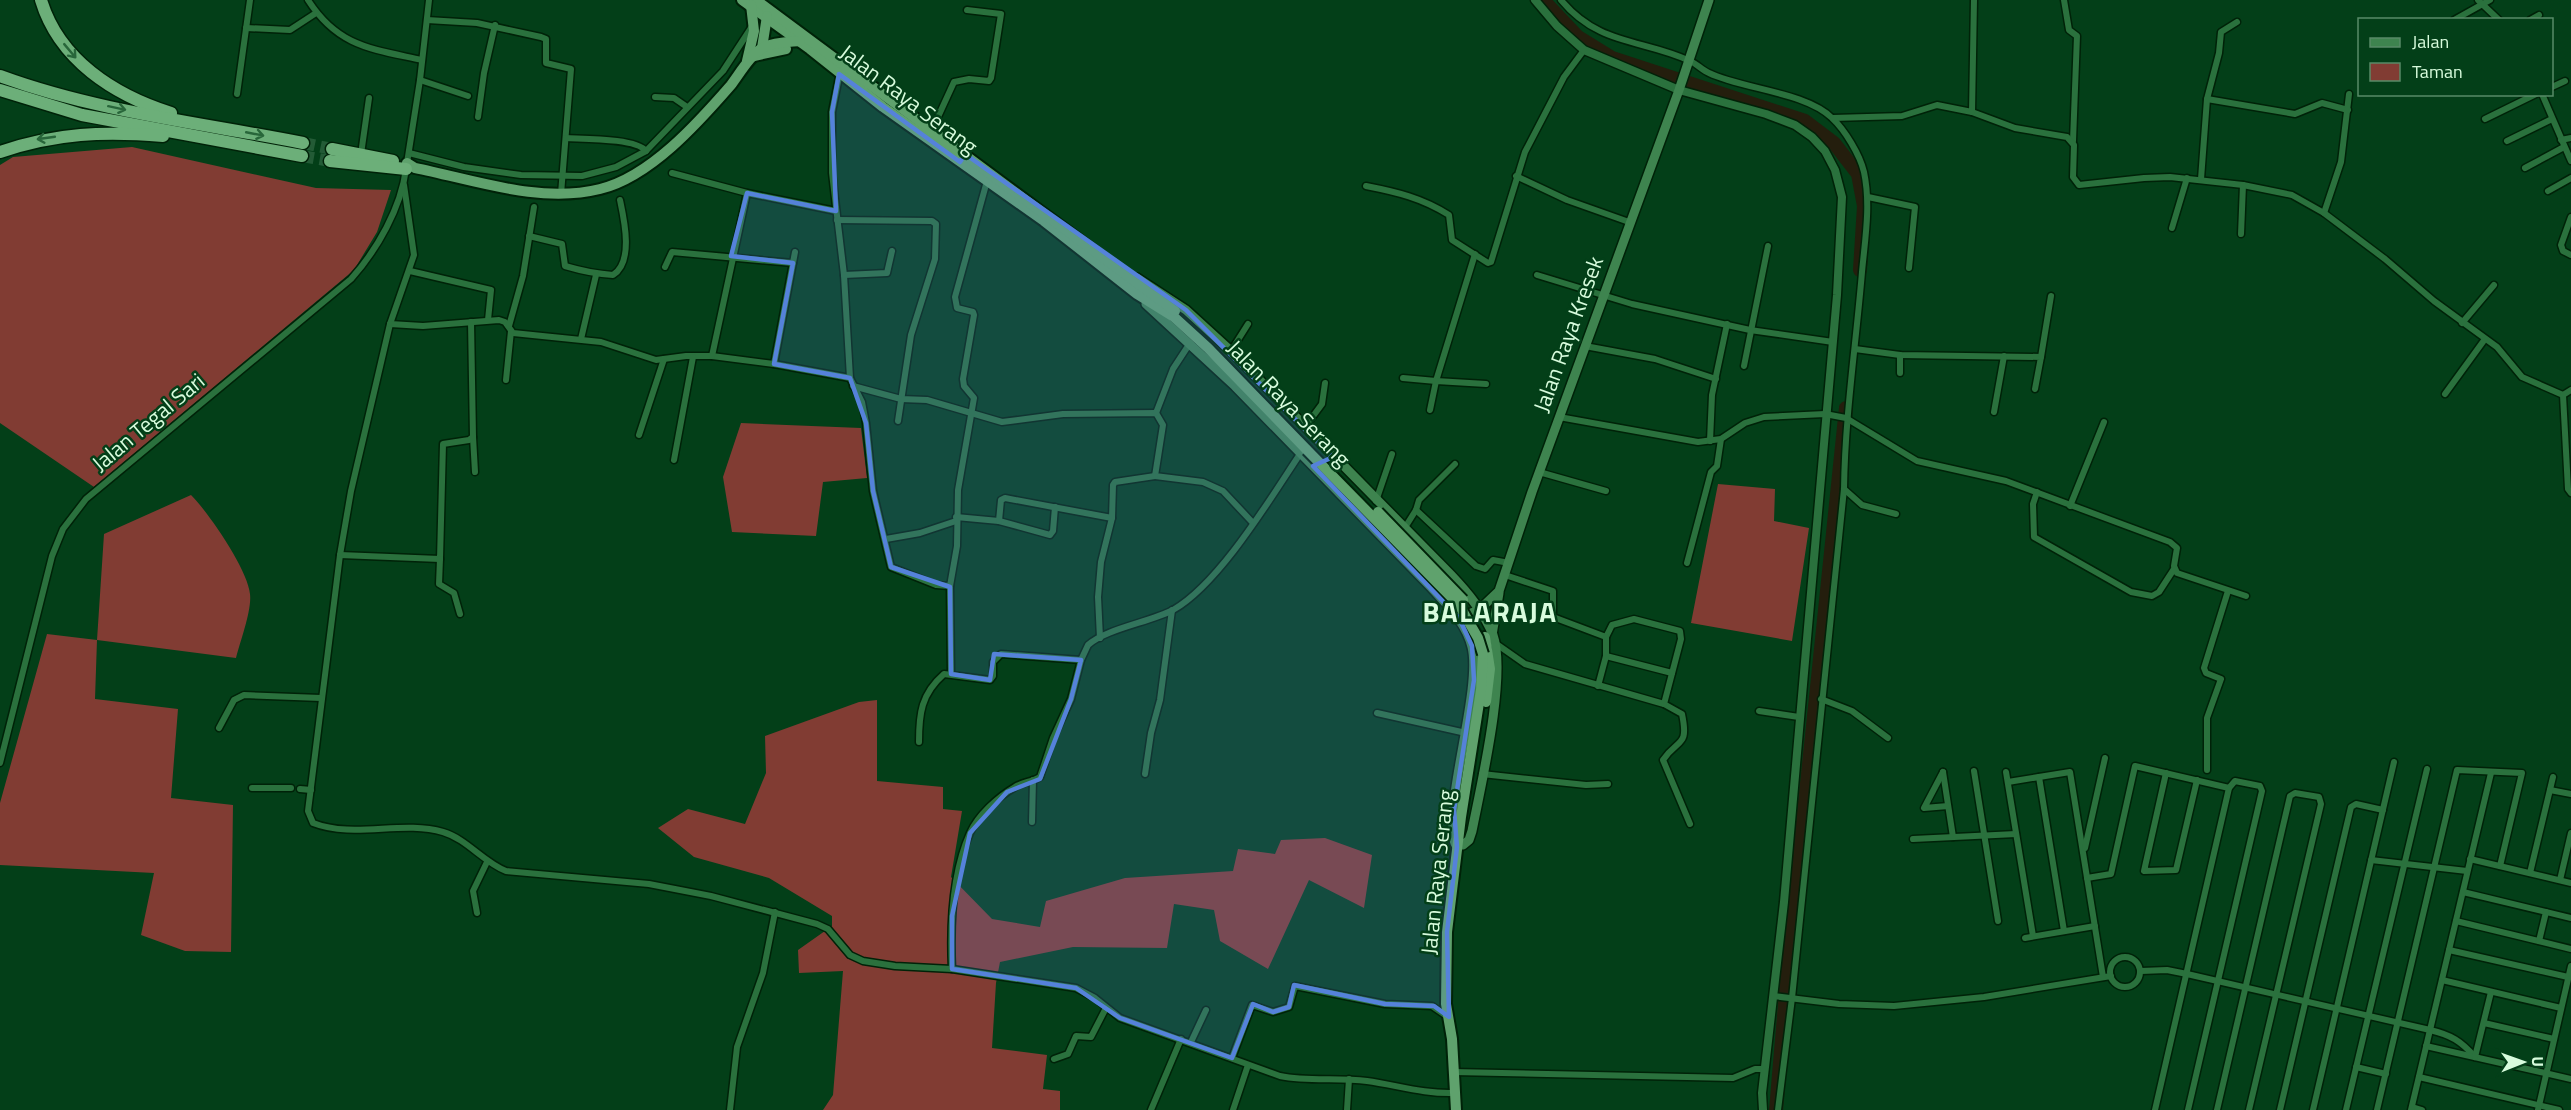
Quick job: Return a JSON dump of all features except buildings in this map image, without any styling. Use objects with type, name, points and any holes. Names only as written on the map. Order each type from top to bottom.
[{"type":"highway","points":[[0,152],[37,139],[78,134],[147,135],[303,150],[207,124],[118,92],[86,69],[56,33],[41,0]]},
{"type":"highway","points":[[745,67],[754,24],[750,2]]},
{"type":"highway","name":"Jalan Raya Serang","points":[[750,2],[1176,315],[1243,374],[1447,582],[1476,618],[1485,637],[1490,669],[1464,816],[1447,932],[1446,999],[1456,1108]]},
{"type":"highway","points":[[409,163],[331,155],[361,154],[409,163],[536,193],[561,194],[599,190],[635,176],[656,160],[717,100],[758,52],[767,14]]},
{"type":"highway","name":"Jalan Raya Serang","points":[[767,14],[799,41],[811,45]]},
{"type":"highway","points":[[758,52],[799,41]]},
{"type":"highway","points":[[758,52],[811,45]]},
{"type":"highway","points":[[0,76],[43,91],[82,101],[207,124]]},
{"type":"highway","points":[[0,90],[82,115],[209,140]]},
{"type":"highway","name":"Jalan Raya Serang","points":[[962,158],[987,181],[1115,271]]},
{"type":"main road","name":"Jalan Raya Kresek","points":[[1479,610],[1499,591],[1539,472],[1680,88],[1709,0]]},
{"type":"main road","points":[[1115,271],[1191,343],[1459,618],[1472,646],[1474,662],[1454,810],[1453,836],[1460,846],[1469,840],[1472,831],[1497,678],[1494,639],[1499,591]]},
{"type":"main road","points":[[1115,271],[1186,310],[1230,351],[1451,575],[1479,610],[1494,639]]},
{"type":"main road","points":[[1321,475],[1322,463],[1333,457]]},
{"type":"main road","points":[[1431,587],[1432,580],[1436,577],[1451,575]]},
{"type":"main road","points":[[1459,618],[1479,610]]},
{"type":"street","points":[[237,94],[250,0]]},
{"type":"street","points":[[308,0],[316,13],[333,31],[358,46],[422,60]]},
{"type":"street","name":"Jalan Tegal Sari","points":[[0,763],[52,556],[68,520],[86,499],[351,279],[362,267],[385,230],[404,185],[409,163],[429,0]]},
{"type":"street","points":[[1535,0],[1557,26],[1584,50],[1680,88],[1795,125],[1825,151],[1835,170],[1842,197],[1827,414],[1784,902],[1765,1069],[1763,1110]]},
{"type":"street","points":[[1561,0],[1581,20],[1604,34],[1688,63],[1710,74],[1811,105],[1833,118],[1863,170],[1868,197],[1847,418],[1844,489],[1778,1110]]},
{"type":"street","points":[[1972,112],[1974,0]]},
{"type":"street","points":[[2064,0],[2069,30],[2077,36],[2073,177],[2079,186],[2144,178],[2187,178],[2243,185],[2292,195],[2324,213],[2462,323],[2506,354],[2522,376],[2542,388],[2563,395]]},
{"type":"street","points":[[2457,18],[2484,1],[2497,18]]},
{"type":"street","points":[[930,133],[954,82],[964,79],[989,81],[991,78],[1001,14],[967,10]]},
{"type":"street","points":[[246,28],[290,30],[316,13]]},
{"type":"street","points":[[2534,18],[2539,15]]},
{"type":"street","points":[[427,20],[495,25],[546,39],[546,63],[571,69],[561,194]]},
{"type":"street","points":[[2200,179],[2207,99],[2219,53],[2221,32],[2237,22]]},
{"type":"street","points":[[409,163],[562,177],[582,176],[616,167],[646,152],[723,71],[754,24]]},
{"type":"street","points":[[478,117],[484,73],[495,25]]},
{"type":"street","points":[[1366,186],[1422,198],[1449,214],[1452,240],[1488,263],[1493,259],[1525,152],[1564,77],[1584,50]]},
{"type":"street","points":[[841,69],[832,112],[832,173],[844,275],[850,378],[862,402],[867,423],[873,491],[891,567],[936,585],[950,586]]},
{"type":"street","points":[[420,80],[468,96]]},
{"type":"street","points":[[2553,87],[2565,81]]},
{"type":"street","points":[[2324,213],[2341,162],[2349,94]]},
{"type":"street","points":[[2485,118],[2532,96]]},
{"type":"street","points":[[2542,96],[2571,162]]},
{"type":"street","points":[[655,97],[674,98],[687,107]]},
{"type":"street","points":[[361,154],[369,98]]},
{"type":"street","points":[[2207,99],[2295,114],[2322,103],[2348,110]]},
{"type":"street","points":[[1833,118],[1902,116],[1937,105],[1972,112],[2015,128],[2058,135],[2073,141]]},
{"type":"street","points":[[2507,141],[2552,119]]},
{"type":"street","points":[[566,138],[632,143],[643,147],[646,152]]},
{"type":"street","points":[[2525,168],[2571,138]]},
{"type":"street","points":[[672,173],[747,193],[836,211]]},
{"type":"street","points":[[1516,176],[1567,200],[1629,222]]},
{"type":"street","points":[[2172,228],[2187,178]]},
{"type":"street","points":[[2548,191],[2571,178]]},
{"type":"street","points":[[951,674],[950,586],[957,546],[956,519],[974,398],[964,386],[963,379],[974,315],[973,312],[957,308],[955,297],[987,181]]},
{"type":"street","points":[[404,185],[414,247],[410,271],[390,324],[351,491],[321,698],[309,819],[319,825],[369,830],[429,829],[444,832],[463,842],[487,861],[506,871],[649,884],[775,912],[828,929],[850,955],[863,961],[896,966],[952,969],[1076,988],[1095,998],[1120,1018],[1191,1042],[1248,1065],[1298,1080],[1349,1079],[1421,1091],[1454,1092]]},
{"type":"street","points":[[2241,234],[2243,185]]},
{"type":"street","points":[[712,356],[731,256],[747,193]]},
{"type":"street","points":[[1868,197],[1915,207],[1909,268]]},
{"type":"street","points":[[529,236],[562,244],[565,266],[596,275],[602,273],[613,275],[622,265],[625,239],[620,200]]},
{"type":"street","points":[[506,380],[510,328],[523,276],[534,207]]},
{"type":"street","points":[[2571,217],[2560,245],[2563,251],[2571,255]]},
{"type":"street","points":[[837,220],[932,221],[936,224],[935,259],[911,336],[910,358],[898,421]]},
{"type":"street","points":[[1744,366],[1768,246]]},
{"type":"street","points":[[844,275],[885,274],[890,265],[892,251]]},
{"type":"street","points":[[665,267],[672,252],[793,263]]},
{"type":"street","points":[[774,364],[795,252]]},
{"type":"street","points":[[1430,410],[1436,381],[1475,254]]},
{"type":"street","points":[[410,271],[491,290],[488,320]]},
{"type":"street","points":[[581,339],[596,275]]},
{"type":"street","points":[[1537,275],[1632,304],[1750,330],[1833,342]]},
{"type":"street","points":[[2462,323],[2494,285]]},
{"type":"street","points":[[2035,389],[2051,296]]},
{"type":"street","points":[[390,324],[423,326],[488,320],[506,322],[510,328],[612,345],[650,359],[712,356],[774,364],[850,378]]},
{"type":"street","points":[[471,322],[470,387],[475,472]]},
{"type":"street","points":[[1230,351],[1248,324]]},
{"type":"street","points":[[1710,441],[1716,379],[1727,324]]},
{"type":"street","points":[[2445,394],[2485,339]]},
{"type":"street","points":[[1156,413],[1173,369],[1191,343]]},
{"type":"street","points":[[1585,346],[1655,359],[1716,379]]},
{"type":"street","points":[[1855,349],[1900,355],[2041,357]]},
{"type":"street","points":[[1900,355],[1900,373]]},
{"type":"street","points":[[1994,412],[2004,356]]},
{"type":"street","points":[[674,460],[693,357]]},
{"type":"street","points":[[639,435],[664,359]]},
{"type":"street","points":[[1403,378],[1486,384]]},
{"type":"street","points":[[1305,427],[1322,404],[1325,383]]},
{"type":"street","points":[[853,386],[901,399],[927,400],[970,414],[1010,422],[1063,414],[1156,413]]},
{"type":"street","points":[[2563,395],[2571,390]]},
{"type":"street","points":[[2563,395],[2568,489],[2571,493]]},
{"type":"street","points":[[1155,476],[1163,425],[1156,413]]},
{"type":"street","points":[[1559,417],[1657,435],[1710,441],[1722,439],[1755,419],[1827,414],[1847,418],[1917,461],[1980,473],[2037,492],[2176,546],[2178,551],[2174,569],[2161,589],[2152,596],[2131,592],[2034,537],[2033,504],[2037,492]]},
{"type":"street","points":[[2070,506],[2104,422]]},
{"type":"street","points":[[460,614],[457,597],[439,584],[443,444],[469,440],[473,437]]},
{"type":"street","points":[[1687,563],[1711,472],[1717,466],[1722,439]]},
{"type":"street","points":[[952,969],[952,916],[960,869],[970,833],[981,816],[1007,792],[1040,777],[1053,738],[1071,699],[1081,660],[1088,645],[1100,638],[1173,610],[1223,563],[1300,454]]},
{"type":"street","points":[[1376,501],[1392,454]]},
{"type":"street","points":[[1404,529],[1416,510],[1419,500],[1455,464]]},
{"type":"street","points":[[1539,472],[1606,491]]},
{"type":"street","points":[[1100,638],[1098,597],[1101,562],[1112,518],[1115,482],[1155,476],[1203,482],[1223,492],[1253,523]]},
{"type":"street","points":[[1844,489],[1862,505],[1896,514]]},
{"type":"street","points":[[999,521],[1001,500],[1005,498],[1112,518]]},
{"type":"street","points":[[886,539],[920,533],[956,519],[999,521],[1050,535],[1053,531],[1055,507]]},
{"type":"street","points":[[1416,510],[1476,566],[1485,569],[1493,560],[1509,563]]},
{"type":"street","points":[[340,555],[440,559]]},
{"type":"street","points":[[2174,569],[2191,579],[2246,596]]},
{"type":"street","points":[[1505,575],[1551,590],[1554,594],[1552,617],[1606,637]]},
{"type":"street","points":[[2207,770],[2206,718],[2221,680],[2206,673],[2204,668],[2228,591]]},
{"type":"street","points":[[1145,774],[1151,733],[1160,700],[1173,610]]},
{"type":"street","points":[[1598,686],[1606,656],[1606,637],[1612,625],[1634,619],[1678,630],[1682,636],[1664,704]]},
{"type":"street","points":[[1494,639],[1525,664],[1664,704],[1682,714],[1683,741],[1663,760],[1690,824]]},
{"type":"street","points":[[919,742],[920,708],[925,696],[944,674],[990,680],[993,662],[1001,654],[1081,660]]},
{"type":"street","points":[[1606,656],[1672,673]]},
{"type":"street","points":[[219,728],[234,700],[244,695],[321,698]]},
{"type":"street","points":[[1821,699],[1852,711],[1888,738]]},
{"type":"street","points":[[1759,711],[1799,717]]},
{"type":"street","points":[[1377,713],[1466,733]]},
{"type":"street","points":[[2083,854],[2105,758]]},
{"type":"street","points":[[2313,1110],[2394,762]]},
{"type":"street","points":[[2087,878],[2111,874],[2135,766],[2229,788]]},
{"type":"street","points":[[2346,1110],[2427,769]]},
{"type":"street","points":[[2378,1110],[2457,770],[2522,773],[2500,866]]},
{"type":"street","points":[[1974,771],[1998,921]]},
{"type":"street","points":[[1948,806],[1924,808],[1943,772],[1953,837]]},
{"type":"street","points":[[2006,772],[2033,936]]},
{"type":"street","points":[[2008,782],[2070,772],[2103,977]]},
{"type":"street","points":[[2166,773],[2144,872],[2176,870],[2197,780]]},
{"type":"street","points":[[2422,1110],[2412,1109],[2491,773]]},
{"type":"street","points":[[1482,774],[1586,785],[1608,784]]},
{"type":"street","points":[[2039,777],[2064,931]]},
{"type":"street","points":[[2530,873],[2553,777]]},
{"type":"street","points":[[1032,822],[1033,780]]},
{"type":"street","points":[[2155,1110],[2229,788],[2235,781],[2262,789],[2188,1110]]},
{"type":"street","points":[[252,788],[291,788]]},
{"type":"street","points":[[300,789],[311,790]]},
{"type":"street","points":[[2550,790],[2571,794]]},
{"type":"street","points":[[2217,1110],[2290,794],[2295,792],[2319,797],[2321,804],[2249,1110]]},
{"type":"street","points":[[2280,1110],[2351,807],[2356,804],[2383,810]]},
{"type":"street","points":[[2560,880],[2571,833]]},
{"type":"street","points":[[1913,839],[2016,834]]},
{"type":"street","points":[[2470,859],[2571,883]]},
{"type":"street","points":[[2372,860],[2467,872]]},
{"type":"street","points":[[477,913],[473,891],[487,861]]},
{"type":"street","points":[[2463,892],[2571,918]]},
{"type":"street","points":[[730,1110],[737,1047],[764,974],[775,912]]},
{"type":"street","points":[[2539,941],[2546,912]]},
{"type":"street","points":[[2456,921],[2571,949]]},
{"type":"street","points":[[2025,938],[2095,926]]},
{"type":"street","points":[[2449,950],[2568,977]]},
{"type":"street","points":[[2123,957],[2135,960],[2141,971],[2139,979],[2130,987],[2118,986],[2111,976],[2113,964],[2123,957]]},
{"type":"street","points":[[2538,1108],[2571,966]]},
{"type":"street","points":[[2141,971],[2167,970],[2187,974],[2430,1029],[2451,1035],[2462,1042],[2475,1057]]},
{"type":"street","points":[[1774,996],[1894,1006],[1984,997],[2111,976]]},
{"type":"street","points":[[2442,980],[2561,1008]]},
{"type":"street","points":[[1232,1058],[1252,1005],[1273,1012],[1288,1007],[1296,986],[1385,1004],[1432,1006],[1448,1015]]},
{"type":"street","points":[[2475,1057],[2491,992]]},
{"type":"street","points":[[1054,1059],[1068,1054],[1076,1036],[1091,1037],[1106,1008]]},
{"type":"street","points":[[1191,1042],[1206,1010]]},
{"type":"street","points":[[2484,1023],[2554,1039]]},
{"type":"street","points":[[1151,1110],[1181,1039]]},
{"type":"street","points":[[2426,1046],[2571,1079]]},
{"type":"street","points":[[1233,1110],[1248,1065]]},
{"type":"street","points":[[2356,1067],[2386,1074]]},
{"type":"street","points":[[1453,1072],[1733,1078],[1755,1069],[1765,1069]]},
{"type":"street","points":[[2419,1077],[2538,1108],[2559,1110]]},
{"type":"street","points":[[1347,1110],[1349,1079]]},
{"type":"highlighted area","points":[[839,74],[960,162],[965,154],[1186,310],[1333,457],[1313,466],[1459,618],[1472,646],[1474,680],[1454,810],[1457,847],[1447,932],[1449,1017],[1434,1006],[1385,1004],[1294,985],[1289,1007],[1273,1012],[1253,1004],[1232,1058],[1120,1018],[1076,988],[952,969],[952,916],[970,833],[1007,792],[1040,779],[1071,699],[1081,660],[994,654],[990,680],[951,674],[950,587],[891,567],[873,491],[866,423],[850,378],[774,364],[793,263],[731,256],[747,193],[836,211],[832,112]]},
{"type":"green space","points":[[132,147],[316,188],[391,190],[377,232],[354,270],[94,487],[0,423],[0,165],[13,157]]},
{"type":"green space","points":[[741,423],[861,428],[867,478],[823,482],[816,536],[732,532],[723,477]]},
{"type":"green space","points":[[1718,484],[1775,489],[1774,521],[1809,528],[1792,641],[1691,623]]},
{"type":"green space","points":[[191,495],[227,542],[248,584],[249,608],[236,658],[97,640],[104,534]]},
{"type":"green space","points":[[47,634],[97,640],[95,699],[178,709],[171,798],[233,805],[231,952],[185,951],[141,935],[154,873],[0,865],[0,803]]},
{"type":"green space","points":[[877,700],[877,781],[943,787],[943,809],[962,811],[951,877],[992,919],[1040,927],[1046,901],[1125,878],[1233,871],[1238,849],[1275,854],[1281,840],[1325,838],[1372,855],[1364,908],[1309,880],[1268,969],[1220,941],[1214,910],[1174,904],[1167,948],[1073,947],[1000,962],[996,983],[992,1048],[1047,1055],[1043,1089],[1060,1091],[1060,1110],[823,1110],[833,1095],[843,971],[799,973],[798,950],[832,926],[832,916],[769,878],[694,857],[658,828],[688,809],[745,824],[766,773],[765,736],[859,702]]},
{"type":"waterway","points":[[1543,0],[1578,37],[1612,58],[1805,121],[1834,143],[1858,174],[1864,206],[1860,270]]},
{"type":"waterway","points":[[1776,1110],[1789,957],[1846,408]]},
{"type":"tunnel","points":[[303,143],[332,149]]},
{"type":"tunnel","points":[[302,156],[330,161]]},
{"type":"district","name":"BALARAJA","points":[[1490,612]]}]
